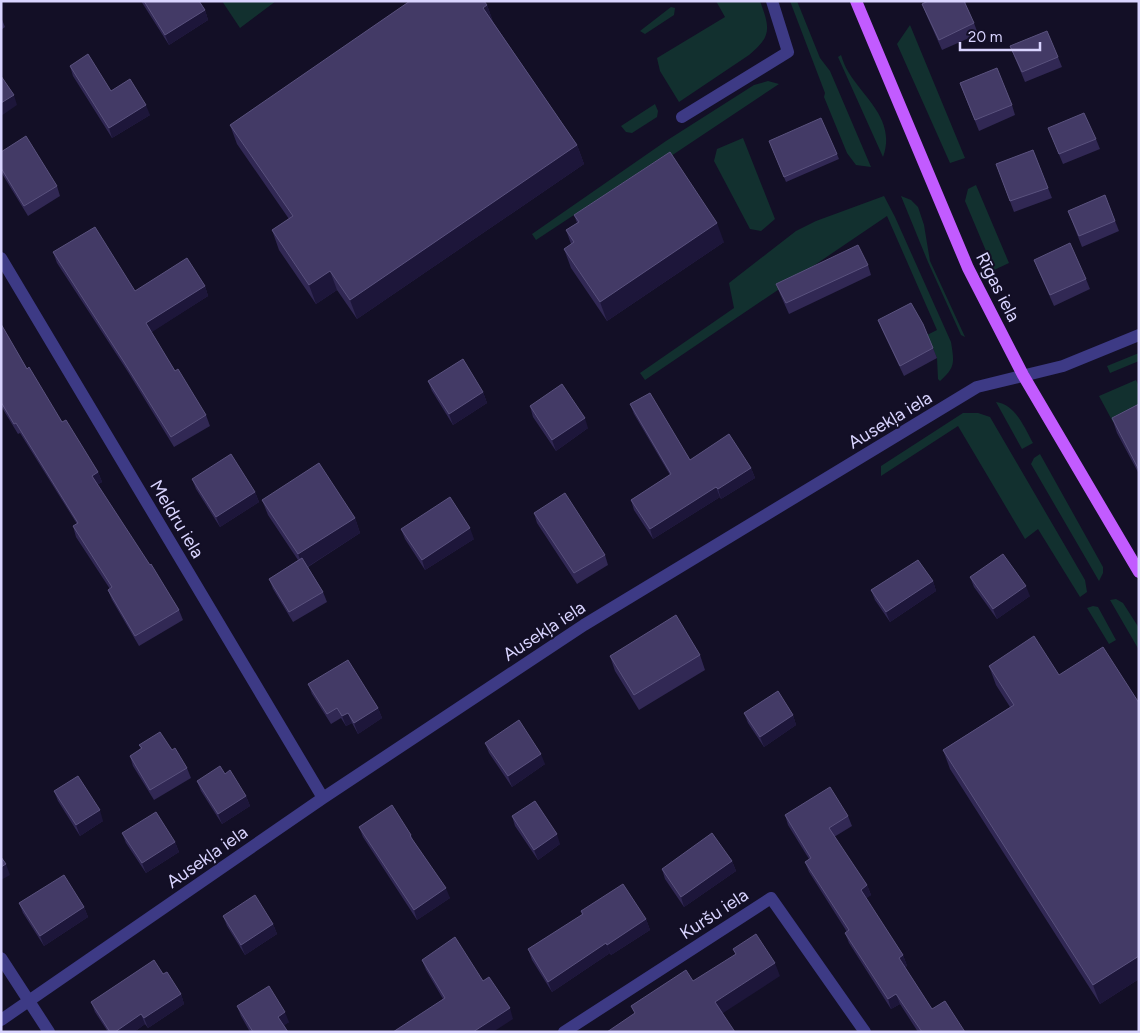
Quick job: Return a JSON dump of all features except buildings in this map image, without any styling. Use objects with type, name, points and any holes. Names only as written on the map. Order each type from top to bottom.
[{"type":"main road","name":"Rīgas iela","points":[[856,1],[968,268],[1023,375],[1139,572]]},
{"type":"street","points":[[682,117],[788,52],[772,1]]},
{"type":"street","name":"Meldru iela","points":[[1,258],[323,798]]},
{"type":"street","name":"Ausekļa iela","points":[[1,1020],[323,798],[584,625],[960,398],[977,388],[1063,366],[1139,335]]},
{"type":"street","name":"Kuršu iela","points":[[564,1032],[772,898],[865,1032]]},
{"type":"street","points":[[1,958],[49,1032]]},
{"type":"green space","points":[[222,1],[276,1],[240,28]]},
{"type":"green space","points":[[716,1],[760,1],[767,25],[765,37],[749,55],[679,102],[660,71],[657,58],[725,17]]},
{"type":"green space","points":[[790,1],[797,1],[820,58],[830,71],[871,167],[856,165],[847,153],[824,97],[825,93]]},
{"type":"green space","points":[[671,7],[675,8],[674,15],[645,34],[640,31]]},
{"type":"green space","points":[[910,25],[965,158],[950,163],[897,44]]},
{"type":"green space","points":[[841,55],[848,71],[871,102],[882,122],[886,132],[883,157],[838,57]]},
{"type":"green space","points":[[768,81],[779,84],[668,158],[665,155],[536,240],[532,234],[666,141],[754,85]]},
{"type":"green space","points":[[655,104],[658,111],[657,117],[632,133],[626,132],[621,126]]},
{"type":"green space","points":[[743,138],[775,219],[761,231],[750,229],[714,161],[717,149]]},
{"type":"green space","points":[[976,185],[1009,263],[994,270],[965,201],[968,189]]},
{"type":"green space","points":[[884,196],[951,342],[953,364],[949,372],[940,381],[938,379],[937,358],[927,335],[937,330],[887,216],[645,380],[640,373],[734,308],[729,283],[796,231],[816,221]]},
{"type":"green space","points":[[901,196],[911,200],[918,207],[924,225],[930,261],[965,337],[961,335]]},
{"type":"green space","points":[[1139,353],[1139,361],[1110,373],[1107,366]]},
{"type":"green space","points":[[1136,380],[1139,386],[1139,408],[1113,422],[1099,396]]},
{"type":"green space","points":[[996,402],[1009,407],[1014,412],[1033,443],[1022,449]]},
{"type":"green space","points":[[963,413],[978,413],[990,417],[1085,580],[1087,592],[1080,597],[1038,529],[1025,539],[958,426],[881,476],[881,466]]},
{"type":"green space","points":[[1040,454],[1103,567],[1103,573],[1099,581],[1031,464],[1034,458]]},
{"type":"green space","points":[[1116,599],[1123,603],[1139,628],[1139,650],[1110,600]]},
{"type":"green space","points":[[1098,607],[1116,640],[1109,644],[1087,608]]}]
